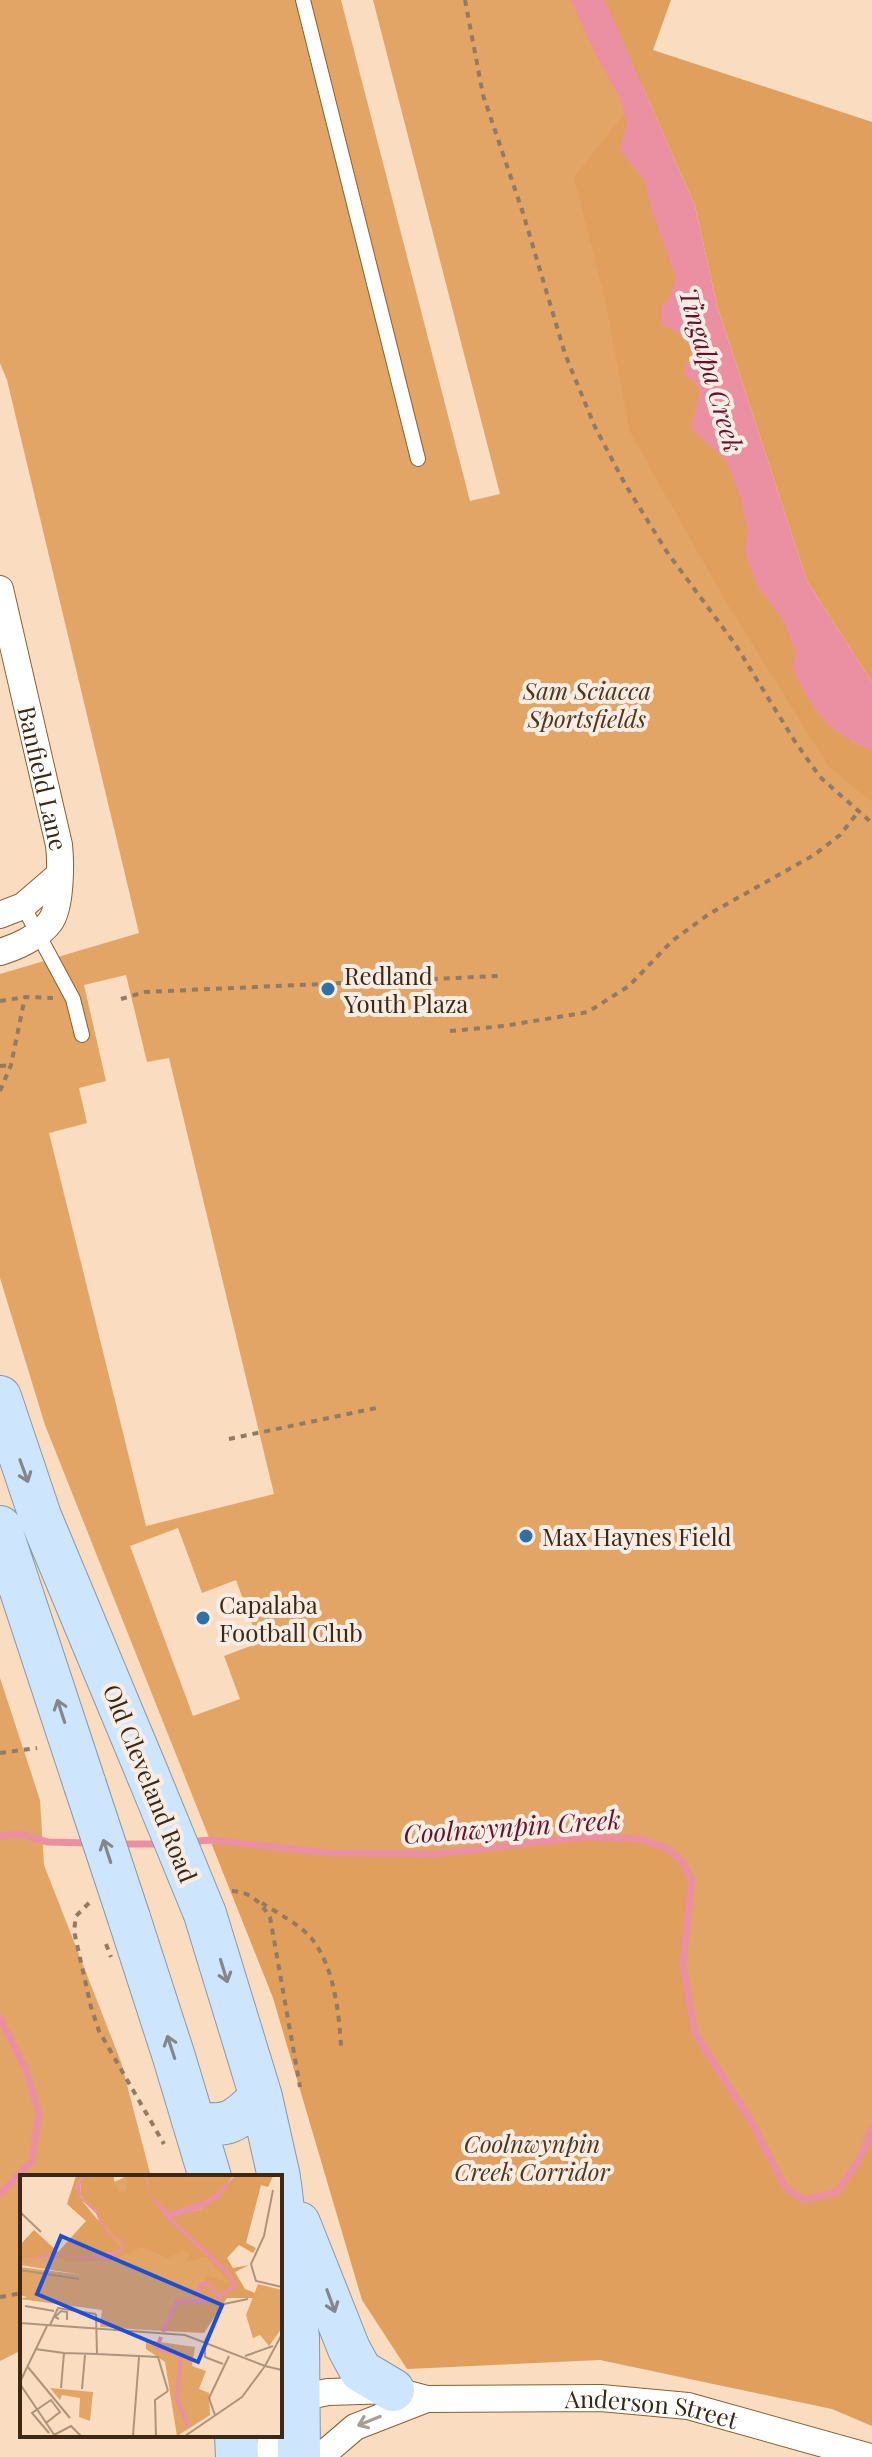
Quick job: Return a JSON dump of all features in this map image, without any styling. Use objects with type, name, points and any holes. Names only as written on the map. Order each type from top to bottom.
[{"type":"main road","name":"Old Cleveland Road","points":[[0,1397],[40,1516],[205,1914],[261,2097],[278,2175]]},
{"type":"main road","points":[[0,1527],[129,1918],[209,2175]]},
{"type":"main road","points":[[193,2121],[210,2125],[227,2124],[261,2097]]},
{"type":"main road","points":[[282,2185],[349,2349],[361,2371],[410,2394]]},
{"type":"main road","name":"Old Cleveland Road","points":[[282,2203],[298,2338],[290,2407],[299,2457]]},
{"type":"main road","points":[[236,2437],[237,2457]]},
{"type":"street","name":"Banfield Lane","points":[[0,589],[59,845],[56,912],[50,923],[37,934]]},
{"type":"street","points":[[12,910],[59,875]]},
{"type":"street","points":[[0,952],[37,934]]},
{"type":"street","name":"Anderson Street","points":[[290,2407],[328,2392],[573,2397],[688,2406],[870,2457]]},
{"type":"street","points":[[320,2457],[355,2427],[410,2394]]},
{"type":"street","points":[[269,2457],[271,2437]]},
{"type":"lane","points":[[303,0],[418,459]]},
{"type":"lane","points":[[12,910],[37,934],[73,999],[82,1035]]},
{"type":"path","points":[[465,0],[483,95],[523,213],[565,354],[595,427],[625,484],[667,552],[735,644],[794,740],[820,777],[872,823]]},
{"type":"path","points":[[450,1031],[504,1026],[588,1012],[629,986],[672,941],[709,914],[814,855],[840,835],[859,811]]},
{"type":"path","points":[[121,999],[145,992],[498,976]]},
{"type":"path","points":[[0,1091],[11,1065],[25,997]]},
{"type":"path","points":[[0,1001],[25,997],[73,999]]},
{"type":"path","points":[[0,1066],[11,1065]]},
{"type":"path","points":[[229,1439],[381,1407]]},
{"type":"path","points":[[0,1753],[41,1748]]},
{"type":"path","points":[[260,1901],[312,1939],[328,1971],[340,2023],[341,2046]]},
{"type":"path","points":[[0,2297],[20,2293]]},
{"type":"green space","name":"Sam Sciacca Sportsfields","points":[[0,0],[341,0],[470,501],[500,494],[373,0],[585,0],[633,99],[741,473],[872,724],[872,2129],[860,2158],[836,2193],[804,2200],[785,2187],[751,2121],[695,2033],[683,1964],[692,1880],[640,1839],[585,1837],[436,1854],[329,1853],[210,1840],[45,1425],[0,1278],[0,974],[139,933],[7,380],[0,363]],"holes":[[[126,975],[147,1062],[169,1058],[274,1494],[146,1526],[49,1133],[87,1123],[79,1088],[106,1081],[84,985]],[[178,1528],[202,1593],[236,1580],[259,1643],[224,1656],[240,1699],[193,1716],[130,1546]]]},
{"type":"green space","points":[[592,0],[671,0],[653,50],[872,122],[872,682],[807,581],[717,305],[695,206],[642,85]]},
{"type":"green space","points":[[625,113],[627,123],[620,150],[645,181],[651,208],[676,277],[671,295],[661,308],[672,328],[691,344],[694,358],[686,365],[700,391],[691,429],[726,460],[741,499],[748,532],[745,552],[757,585],[783,620],[796,652],[851,743],[872,750],[872,802],[828,766],[722,595],[630,432],[605,300],[574,177]]},
{"type":"green space","points":[[0,1678],[40,1800],[44,1865],[121,2062],[150,2175],[20,2175],[20,2351],[0,2361]]},
{"type":"green space","name":"Coolnwynpin Creek Corridor","points":[[585,1837],[640,1839],[668,1849],[682,1861],[692,1880],[683,1964],[695,2033],[751,2121],[785,2187],[805,2200],[836,2193],[860,2157],[872,2129],[872,2426],[832,2409],[600,2360],[407,2369],[362,2300],[273,1998],[210,1840],[329,1853],[436,1854]]},
{"type":"water","name":"Tingalpa Creek","points":[[571,0],[605,0],[695,206],[717,305],[807,581],[872,682],[872,750],[832,728],[806,695],[792,667],[796,652],[783,620],[757,585],[745,552],[748,532],[741,499],[726,460],[691,429],[700,391],[693,380],[684,375],[686,365],[694,358],[683,337],[661,325],[661,308],[671,295],[676,277],[651,208],[645,181],[620,150],[627,123],[620,98]]},
{"type":"waterway","name":"Coolnwynpin Creek","points":[[0,1836],[18,1834],[48,1842],[88,1843]]},
{"type":"waterway","name":"Coolnwynpin Creek","points":[[189,1842],[210,1840],[329,1853],[436,1854],[585,1837],[640,1839],[668,1849],[682,1861],[692,1880],[683,1964],[695,2033],[751,2121],[785,2187],[804,2200],[836,2193],[860,2158],[872,2129]]},
{"type":"waterway","name":"Coolnwynpin Creek","points":[[121,1844],[160,1844]]},
{"type":"waterway","name":"Coolnwynpin Creek","points":[[0,2018],[26,2070],[39,2113],[32,2161],[0,2194]]},
{"type":"place","name":"Redland Youth Plaza","points":[[328,989]]},
{"type":"place","name":"Max Haynes Field","points":[[526,1536]]},
{"type":"place","name":"Capalaba Football Club","points":[[203,1618]]}]
